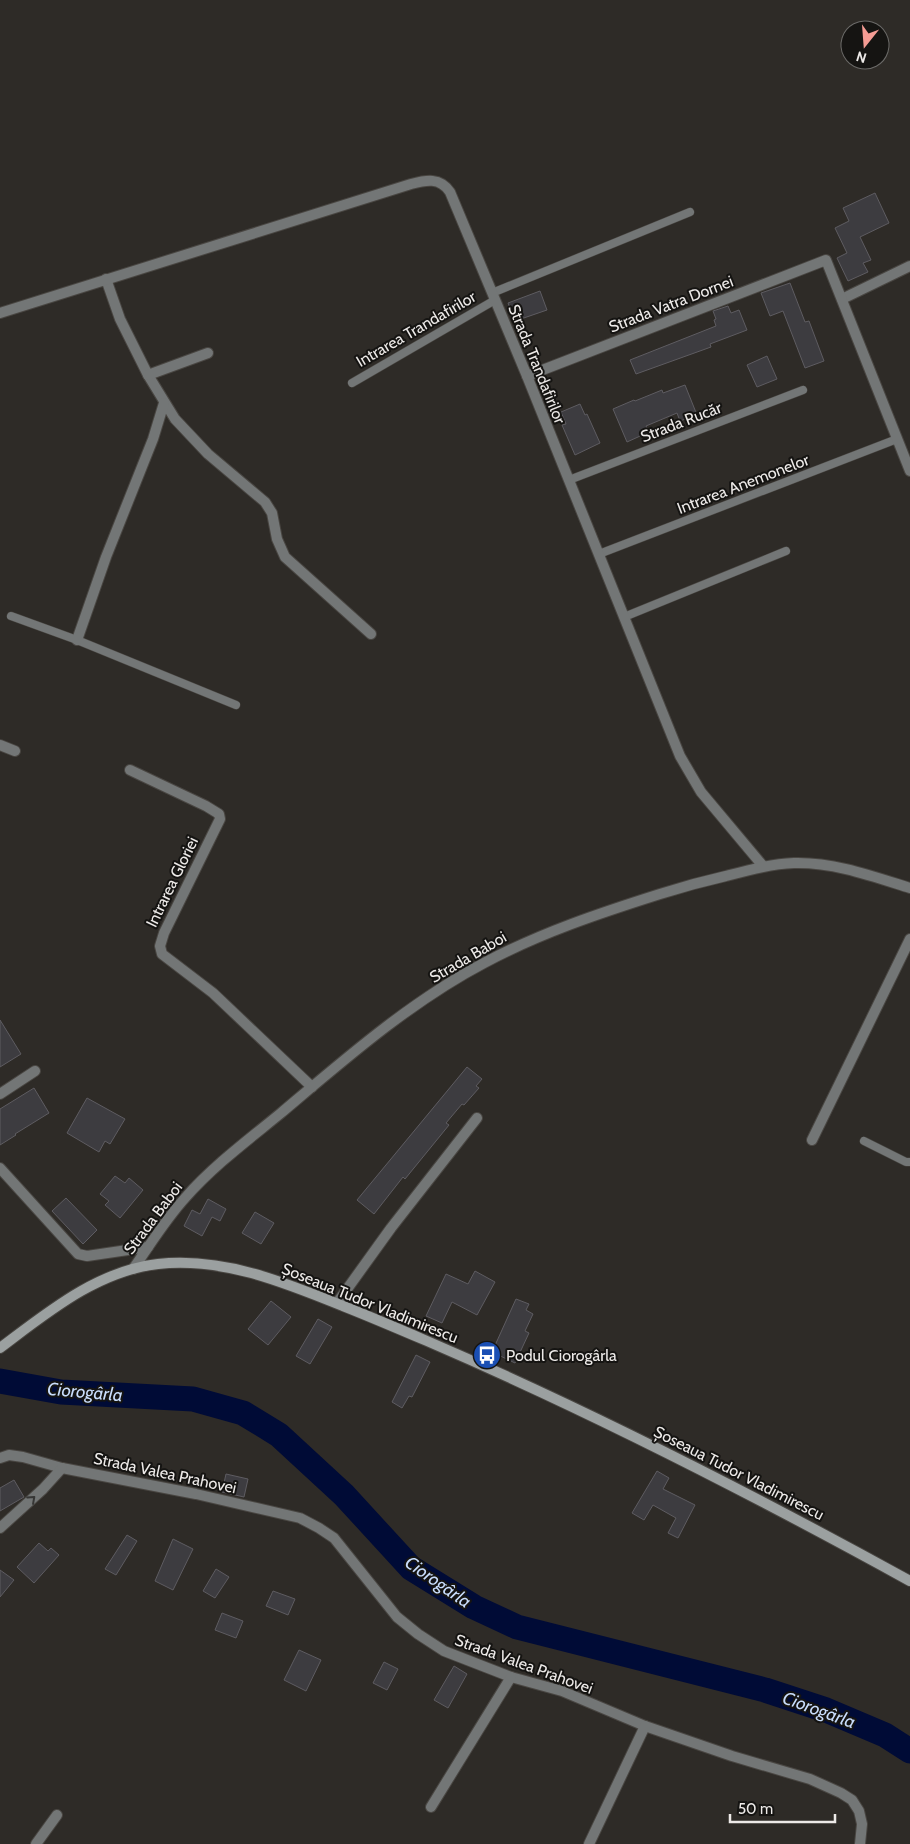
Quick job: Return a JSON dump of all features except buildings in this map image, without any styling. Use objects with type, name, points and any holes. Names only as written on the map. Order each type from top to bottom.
[{"type":"main road","name":"Șoseaua Tudor Vladimirescu","points":[[0,1348],[55,1307],[93,1284],[133,1269],[157,1264],[189,1262],[215,1265],[261,1276],[337,1304],[480,1364],[624,1431],[793,1516],[910,1581]]},
{"type":"street","name":"Strada Trandafirilor","points":[[0,313],[426,180],[442,183],[450,192],[527,376],[680,756],[701,792],[764,866]]},
{"type":"street","name":"Strada Vatra Dornei","points":[[527,376],[826,260],[842,299]]},
{"type":"street","points":[[910,266],[842,299],[910,471]]},
{"type":"street","points":[[106,279],[120,319],[148,375],[175,419],[208,454],[265,502],[272,512],[277,539],[285,557],[371,634]]},
{"type":"street","points":[[148,375],[208,353]]},
{"type":"street","points":[[78,640],[106,557],[153,440],[164,403]]},
{"type":"street","points":[[0,745],[15,750]]},
{"type":"street","name":"Intrarea Gloriei","points":[[130,770],[206,806],[219,814],[220,819],[164,933],[160,946],[162,954],[214,993],[312,1087]]},
{"type":"street","name":"Strada Baboi","points":[[133,1269],[182,1201],[200,1181],[365,1043],[418,1003],[482,963],[526,942],[604,912],[678,888],[764,866],[794,863],[825,864],[867,874],[910,888]]},
{"type":"street","points":[[812,1140],[910,939]]},
{"type":"street","points":[[0,1094],[35,1071]]},
{"type":"street","points":[[337,1304],[391,1228],[477,1118]]},
{"type":"street","points":[[0,1168],[78,1254],[87,1256],[148,1248]]},
{"type":"street","name":"Strada Valea Prahovei","points":[[0,1458],[9,1455],[22,1457],[62,1468],[196,1494],[300,1518],[334,1538],[397,1618],[444,1651],[511,1677],[562,1691],[645,1726],[810,1780],[841,1793],[852,1800],[859,1811],[862,1824],[860,1844]]},
{"type":"street","points":[[0,1528],[43,1489],[62,1468]]},
{"type":"street","points":[[431,1808],[511,1677]]},
{"type":"street","points":[[589,1844],[645,1726]]},
{"type":"street","points":[[36,1844],[57,1815]]},
{"type":"lane","name":"Intrarea Trandafirilor","points":[[352,383],[493,296],[690,212]]},
{"type":"lane","name":"Strada Rucăr","points":[[569,480],[803,390]]},
{"type":"lane","name":"Intrarea Anemonelor","points":[[599,554],[897,439]]},
{"type":"lane","points":[[624,617],[786,551]]},
{"type":"lane","points":[[11,616],[78,640],[236,705]]},
{"type":"lane","points":[[864,1141],[906,1162],[910,1162]]},
{"type":"waterway","name":"Ciorogârla","points":[[0,1381],[61,1392],[193,1399],[243,1413],[279,1435],[344,1495],[411,1568],[474,1607],[517,1627],[765,1690],[826,1710],[885,1735],[910,1751]]},
{"type":"place","name":"Podul Ciorogârla","points":[[487,1355]]}]
